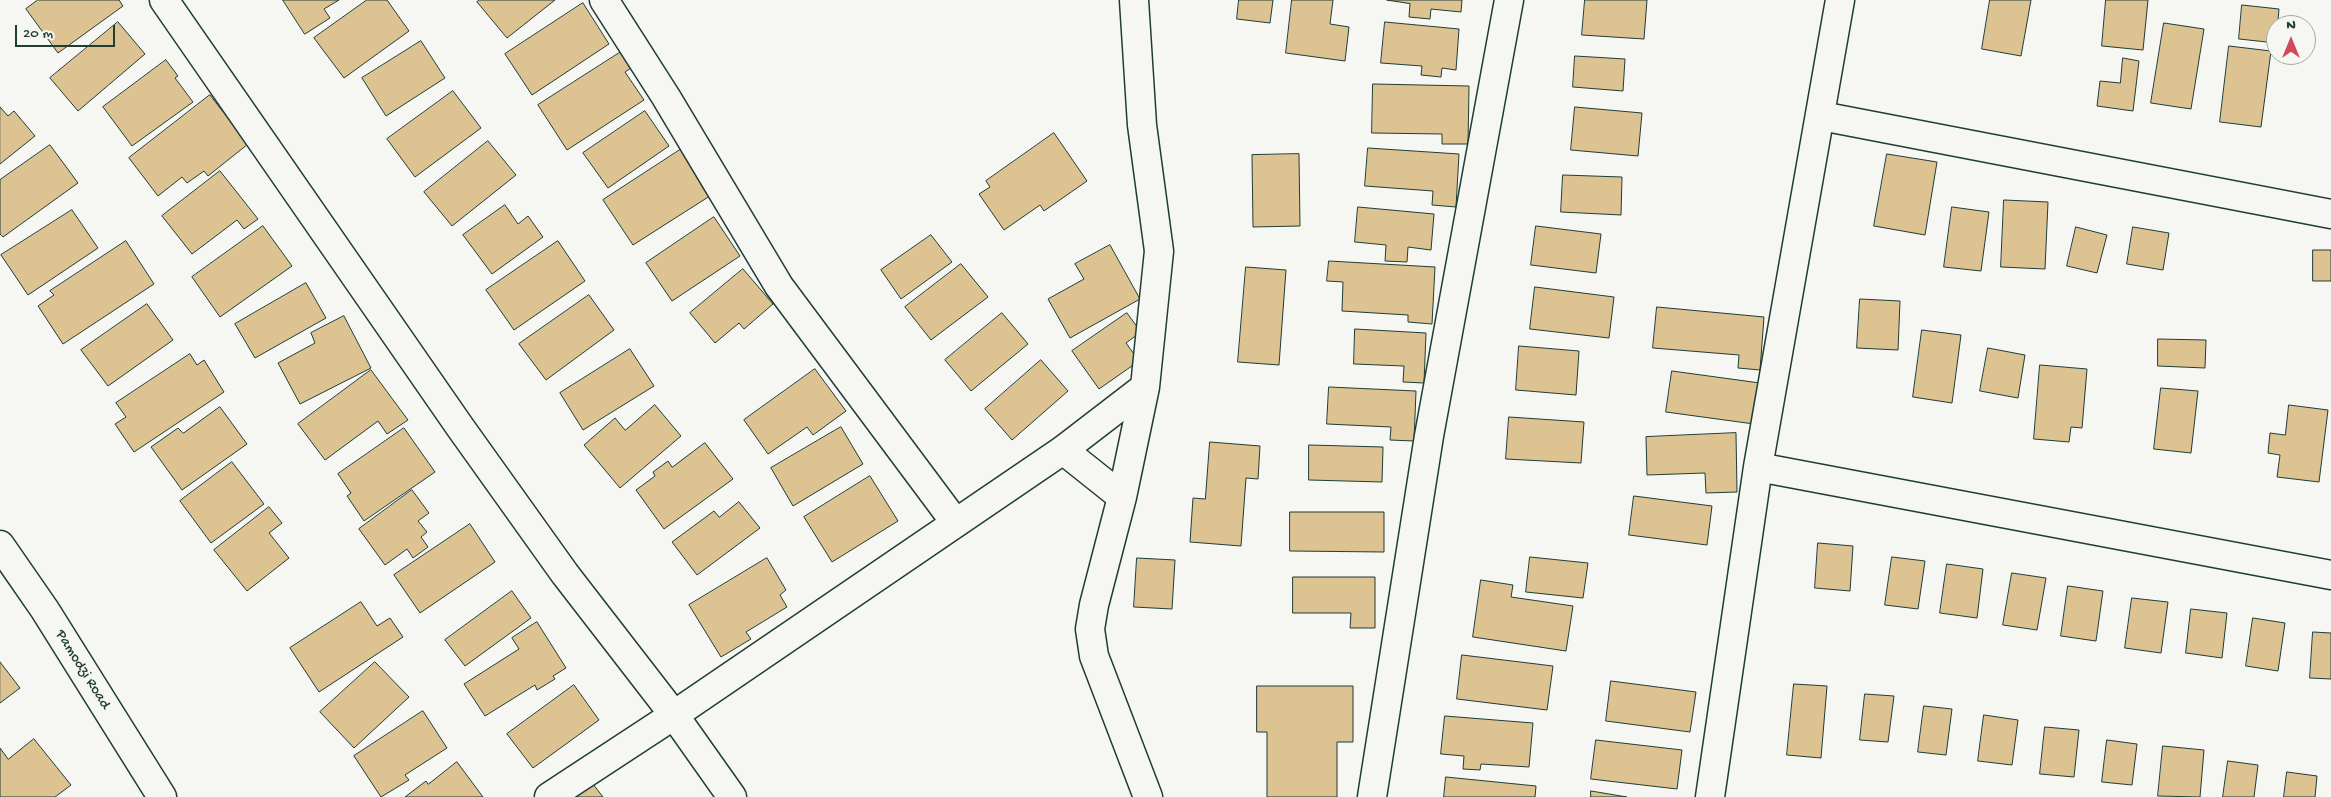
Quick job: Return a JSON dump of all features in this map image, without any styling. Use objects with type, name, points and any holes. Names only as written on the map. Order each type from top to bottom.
[{"type":"street","points":[[164,0],[466,435],[565,574],[674,715],[732,797]]},
{"type":"street","points":[[604,0],[666,97],[779,286],[955,522]]},
{"type":"street","points":[[1134,0],[1142,124],[1159,251],[1145,387],[1122,497],[1094,604],[1090,629],[1094,656],[1148,797]]},
{"type":"street","points":[[1372,797],[1430,436],[1509,0]]},
{"type":"street","points":[[1710,797],[1758,467],[1840,0]]},
{"type":"street","points":[[1821,116],[2331,214]]},
{"type":"street","points":[[549,797],[674,715],[1063,450],[1145,387]]},
{"type":"street","points":[[1063,450],[1122,497]]},
{"type":"street","points":[[1758,467],[2331,575]]},
{"type":"street","name":"Pamodzi Road","points":[[0,545],[45,610],[162,797]]},
{"type":"building","points":[[38,0],[119,0],[123,6],[58,53],[26,9]]},
{"type":"building","points":[[283,0],[339,0],[324,9],[330,18],[305,34]]},
{"type":"building","points":[[367,0],[387,0],[409,31],[344,78],[314,38]]},
{"type":"building","points":[[480,0],[555,0],[507,38],[477,2]]},
{"type":"building","points":[[1239,0],[1273,0],[1270,23],[1237,19]]},
{"type":"building","points":[[1292,0],[1333,0],[1330,24],[1349,27],[1345,61],[1286,53]]},
{"type":"building","points":[[1387,0],[1462,0],[1461,12],[1431,9],[1430,19],[1409,17],[1410,4]]},
{"type":"building","points":[[1585,0],[1647,0],[1644,39],[1582,35]]},
{"type":"building","points":[[1990,0],[2031,0],[2021,56],[1982,49]]},
{"type":"building","points":[[2106,0],[2148,0],[2143,50],[2102,46]]},
{"type":"building","points":[[583,3],[609,44],[532,95],[505,54]]},
{"type":"building","points":[[2242,5],[2279,9],[2278,15],[2266,15],[2266,42],[2239,39]]},
{"type":"building","points":[[118,22],[145,54],[78,111],[50,78]]},
{"type":"building","points":[[1385,22],[1459,29],[1456,70],[1442,68],[1441,77],[1421,75],[1422,66],[1381,63]]},
{"type":"building","points":[[2164,23],[2204,29],[2191,109],[2151,103]]},
{"type":"building","points":[[421,41],[445,78],[386,116],[362,78]]},
{"type":"building","points":[[2229,46],[2266,50],[2266,65],[2269,65],[2261,127],[2220,122]]},
{"type":"building","points":[[624,50],[634,66],[625,72],[644,100],[567,150],[538,105]]},
{"type":"building","points":[[1575,56],[1625,59],[1623,91],[1573,87]]},
{"type":"building","points":[[2123,58],[2139,61],[2133,111],[2097,106],[2100,81],[2120,83]]},
{"type":"building","points":[[166,60],[178,76],[175,78],[193,102],[132,146],[103,107]]},
{"type":"building","points":[[1373,84],[1469,86],[1468,144],[1442,144],[1442,134],[1372,133]]},
{"type":"building","points":[[453,91],[481,128],[415,177],[387,139]]},
{"type":"building","points":[[210,95],[248,144],[208,176],[204,171],[187,183],[182,177],[158,196],[129,158]]},
{"type":"building","points":[[0,107],[8,116],[14,111],[35,136],[0,164]]},
{"type":"building","points":[[1575,107],[1642,113],[1638,156],[1571,150]]},
{"type":"building","points":[[645,111],[669,146],[608,188],[583,153]]},
{"type":"building","points":[[1054,133],[1087,181],[1044,211],[1040,205],[1004,230],[979,194],[990,187],[986,181]]},
{"type":"building","points":[[488,141],[516,175],[452,226],[424,192]]},
{"type":"building","points":[[50,145],[78,183],[3,237],[0,234],[0,180]]},
{"type":"building","points":[[683,148],[713,194],[633,245],[603,200]]},
{"type":"building","points":[[1368,148],[1459,154],[1456,207],[1432,205],[1433,191],[1365,186]]},
{"type":"building","points":[[1299,154],[1300,226],[1253,227],[1252,155]]},
{"type":"building","points":[[1887,154],[1937,162],[1925,235],[1874,226]]},
{"type":"building","points":[[220,171],[258,219],[244,229],[237,220],[192,254],[162,216]]},
{"type":"building","points":[[1563,175],[1622,177],[1621,215],[1561,212]]},
{"type":"building","points":[[2004,200],[2048,202],[2045,269],[2001,267]]},
{"type":"building","points":[[505,205],[518,224],[528,216],[543,237],[492,274],[463,235]]},
{"type":"building","points":[[1358,207],[1434,214],[1431,250],[1408,247],[1407,262],[1385,261],[1386,245],[1355,242]]},
{"type":"building","points":[[1952,207],[1989,212],[1981,271],[1944,267]]},
{"type":"building","points":[[72,210],[98,248],[28,295],[1,255]]},
{"type":"building","points":[[714,217],[740,256],[672,301],[646,263]]},
{"type":"building","points":[[263,226],[292,266],[220,317],[192,277]]},
{"type":"building","points":[[1536,226],[1601,234],[1596,273],[1531,265]]},
{"type":"building","points":[[2076,227],[2107,235],[2097,273],[2067,266]]},
{"type":"building","points":[[2133,227],[2169,233],[2163,270],[2127,264]]},
{"type":"building","points":[[931,235],[952,262],[901,299],[881,270]]},
{"type":"building","points":[[126,241],[154,284],[63,344],[38,306],[54,295],[50,291]]},
{"type":"building","points":[[558,241],[585,281],[514,330],[486,290]]},
{"type":"building","points":[[1110,245],[1140,299],[1070,338],[1048,299],[1084,279],[1075,264]]},
{"type":"building","points":[[2313,250],[2331,250],[2331,281],[2313,281]]},
{"type":"building","points":[[1329,261],[1435,267],[1432,324],[1408,322],[1408,315],[1342,311],[1343,282],[1327,281]]},
{"type":"building","points":[[961,264],[988,297],[931,340],[905,307]]},
{"type":"building","points":[[1246,267],[1286,270],[1279,365],[1238,362]]},
{"type":"building","points":[[743,269],[773,304],[744,329],[739,323],[715,343],[690,313]]},
{"type":"building","points":[[306,283],[326,318],[255,358],[235,324]]},
{"type":"building","points":[[1535,287],[1614,297],[1609,338],[1530,329]]},
{"type":"building","points":[[589,295],[614,330],[546,380],[519,344]]},
{"type":"building","points":[[1860,299],[1900,301],[1898,350],[1857,348]]},
{"type":"building","points":[[147,304],[173,340],[108,386],[81,350]]},
{"type":"building","points":[[1657,307],[1764,317],[1760,370],[1738,368],[1739,355],[1653,348]]},
{"type":"building","points":[[1002,313],[1028,344],[971,391],[945,360]]},
{"type":"building","points":[[1127,313],[1141,332],[1126,343],[1139,361],[1099,389],[1072,351]]},
{"type":"building","points":[[344,316],[371,368],[300,404],[278,363],[315,343],[311,333]]},
{"type":"building","points":[[1355,329],[1426,333],[1424,383],[1403,382],[1404,366],[1354,364]]},
{"type":"building","points":[[1922,330],[1961,335],[1952,403],[1913,397]]},
{"type":"building","points":[[2158,339],[2206,340],[2205,368],[2158,366]]},
{"type":"building","points":[[1519,346],[1579,351],[1576,395],[1516,390]]},
{"type":"building","points":[[1988,348],[2025,355],[2018,398],[1980,391]]},
{"type":"building","points":[[630,349],[654,386],[583,430],[560,393]]},
{"type":"building","points":[[190,354],[197,365],[204,360],[224,392],[134,452],[115,424],[126,417],[116,403]]},
{"type":"building","points":[[1041,360],[1068,391],[1012,440],[985,409]]},
{"type":"building","points":[[2040,365],[2087,369],[2082,428],[2071,427],[2069,442],[2034,439]]},
{"type":"building","points":[[815,369],[846,411],[813,435],[807,427],[768,454],[744,420]]},
{"type":"building","points":[[371,370],[408,420],[387,434],[378,421],[325,460],[298,424]]},
{"type":"building","points":[[1672,371],[1760,383],[1754,424],[1666,412]]},
{"type":"building","points":[[1329,387],[1416,391],[1414,441],[1390,440],[1391,427],[1327,424]]},
{"type":"building","points":[[2161,388],[2198,391],[2191,453],[2154,449]]},
{"type":"building","points":[[655,405],[681,436],[620,488],[584,445],[615,418],[625,430]]},
{"type":"building","points":[[2289,405],[2328,410],[2319,482],[2277,477],[2280,455],[2268,453],[2270,433],[2285,435]]},
{"type":"building","points":[[220,407],[247,444],[182,490],[151,447],[178,428],[183,433]]},
{"type":"building","points":[[1509,417],[1584,422],[1581,463],[1506,459]]},
{"type":"building","points":[[841,427],[863,464],[793,506],[771,468]]},
{"type":"building","points":[[404,428],[435,472],[364,521],[347,496],[351,493],[338,474]]},
{"type":"building","points":[[1736,433],[1737,492],[1706,493],[1705,473],[1647,475],[1646,437]]},
{"type":"building","points":[[1210,442],[1260,446],[1258,479],[1246,478],[1241,546],[1190,542],[1193,498],[1205,499]]},
{"type":"building","points":[[705,443],[733,479],[664,529],[636,490],[655,476],[653,472],[668,461],[672,467]]},
{"type":"building","points":[[1309,445],[1383,447],[1382,482],[1309,480]]},
{"type":"building","points":[[232,462],[264,504],[211,543],[180,501]]},
{"type":"building","points":[[870,476],[898,521],[832,562],[804,517]]},
{"type":"building","points":[[412,490],[429,513],[418,521],[427,532],[421,537],[428,547],[413,558],[407,549],[385,565],[359,529]]},
{"type":"building","points":[[1634,496],[1712,506],[1707,545],[1629,535]]},
{"type":"building","points":[[739,502],[760,528],[697,575],[672,542],[714,511],[719,517]]},
{"type":"building","points":[[269,507],[282,523],[269,533],[289,558],[247,591],[214,550]]},
{"type":"building","points":[[1290,512],[1384,512],[1384,552],[1290,551]]},
{"type":"building","points":[[470,524],[495,562],[420,613],[394,575]]},
{"type":"building","points":[[1818,543],[1853,546],[1850,591],[1815,588]]},
{"type":"building","points":[[1530,557],[1588,563],[1583,598],[1526,592]]},
{"type":"building","points":[[1892,557],[1925,561],[1918,609],[1885,605]]},
{"type":"building","points":[[767,558],[786,590],[780,595],[787,607],[746,632],[751,639],[721,657],[689,605]]},
{"type":"building","points":[[1137,558],[1175,560],[1172,609],[1134,607]]},
{"type":"building","points":[[1947,564],[1983,569],[1977,618],[1940,613]]},
{"type":"building","points":[[2012,573],[2046,578],[2037,630],[2003,625]]},
{"type":"building","points":[[1293,577],[1375,577],[1375,628],[1350,628],[1351,613],[1293,613]]},
{"type":"building","points":[[1481,580],[1513,585],[1511,597],[1573,606],[1566,651],[1473,637]]},
{"type":"building","points":[[2068,586],[2103,591],[2096,641],[2061,636]]},
{"type":"building","points":[[512,591],[531,618],[465,666],[445,640]]},
{"type":"building","points":[[2132,598],[2168,602],[2161,653],[2125,648]]},
{"type":"building","points":[[361,602],[377,626],[390,618],[403,637],[319,692],[290,648]]},
{"type":"building","points":[[2191,609],[2227,613],[2222,658],[2186,653]]},
{"type":"building","points":[[2253,618],[2285,623],[2278,671],[2246,666]]},
{"type":"building","points":[[537,622],[566,668],[553,676],[555,679],[537,690],[535,685],[485,716],[464,684],[519,649],[512,638]]},
{"type":"building","points":[[2313,632],[2331,633],[2331,679],[2310,678]]},
{"type":"building","points":[[1462,655],[1553,666],[1547,710],[1457,699]]},
{"type":"building","points":[[0,662],[20,688],[0,703]]},
{"type":"building","points":[[375,662],[409,697],[354,748],[320,712]]},
{"type":"building","points":[[1611,681],[1696,692],[1690,732],[1606,721]]},
{"type":"building","points":[[1794,684],[1827,686],[1821,758],[1787,755]]},
{"type":"building","points":[[574,685],[599,720],[533,768],[507,734]]},
{"type":"building","points":[[1257,686],[1353,686],[1353,742],[1337,742],[1337,797],[1267,797],[1267,732],[1257,732]]},
{"type":"building","points":[[1865,694],[1894,696],[1888,742],[1860,740]]},
{"type":"building","points":[[1924,706],[1952,709],[1946,755],[1918,752]]},
{"type":"building","points":[[423,711],[447,748],[405,775],[409,780],[381,797],[354,756]]},
{"type":"building","points":[[1984,715],[2018,720],[2012,765],[1978,761]]},
{"type":"building","points":[[1445,716],[1533,723],[1529,767],[1481,764],[1480,770],[1463,769],[1464,756],[1441,754]]},
{"type":"building","points":[[2045,727],[2079,730],[2074,777],[2040,774]]},
{"type":"building","points":[[34,739],[71,785],[55,797],[0,797],[0,748],[8,759]]},
{"type":"building","points":[[1596,740],[1682,750],[1677,789],[1591,779]]},
{"type":"building","points":[[2107,740],[2137,744],[2132,785],[2102,782]]},
{"type":"building","points":[[2163,746],[2204,750],[2200,797],[2158,796]]},
{"type":"building","points":[[2228,761],[2258,765],[2254,797],[2223,797]]},
{"type":"building","points":[[457,762],[483,797],[405,797],[426,781],[428,784]]},
{"type":"building","points":[[2287,772],[2317,776],[2315,797],[2284,797]]},
{"type":"building","points":[[586,775],[603,797],[557,797]]},
{"type":"building","points":[[1446,777],[1536,786],[1535,797],[1444,797]]},
{"type":"building","points":[[1591,791],[1627,797],[1591,797]]}]
